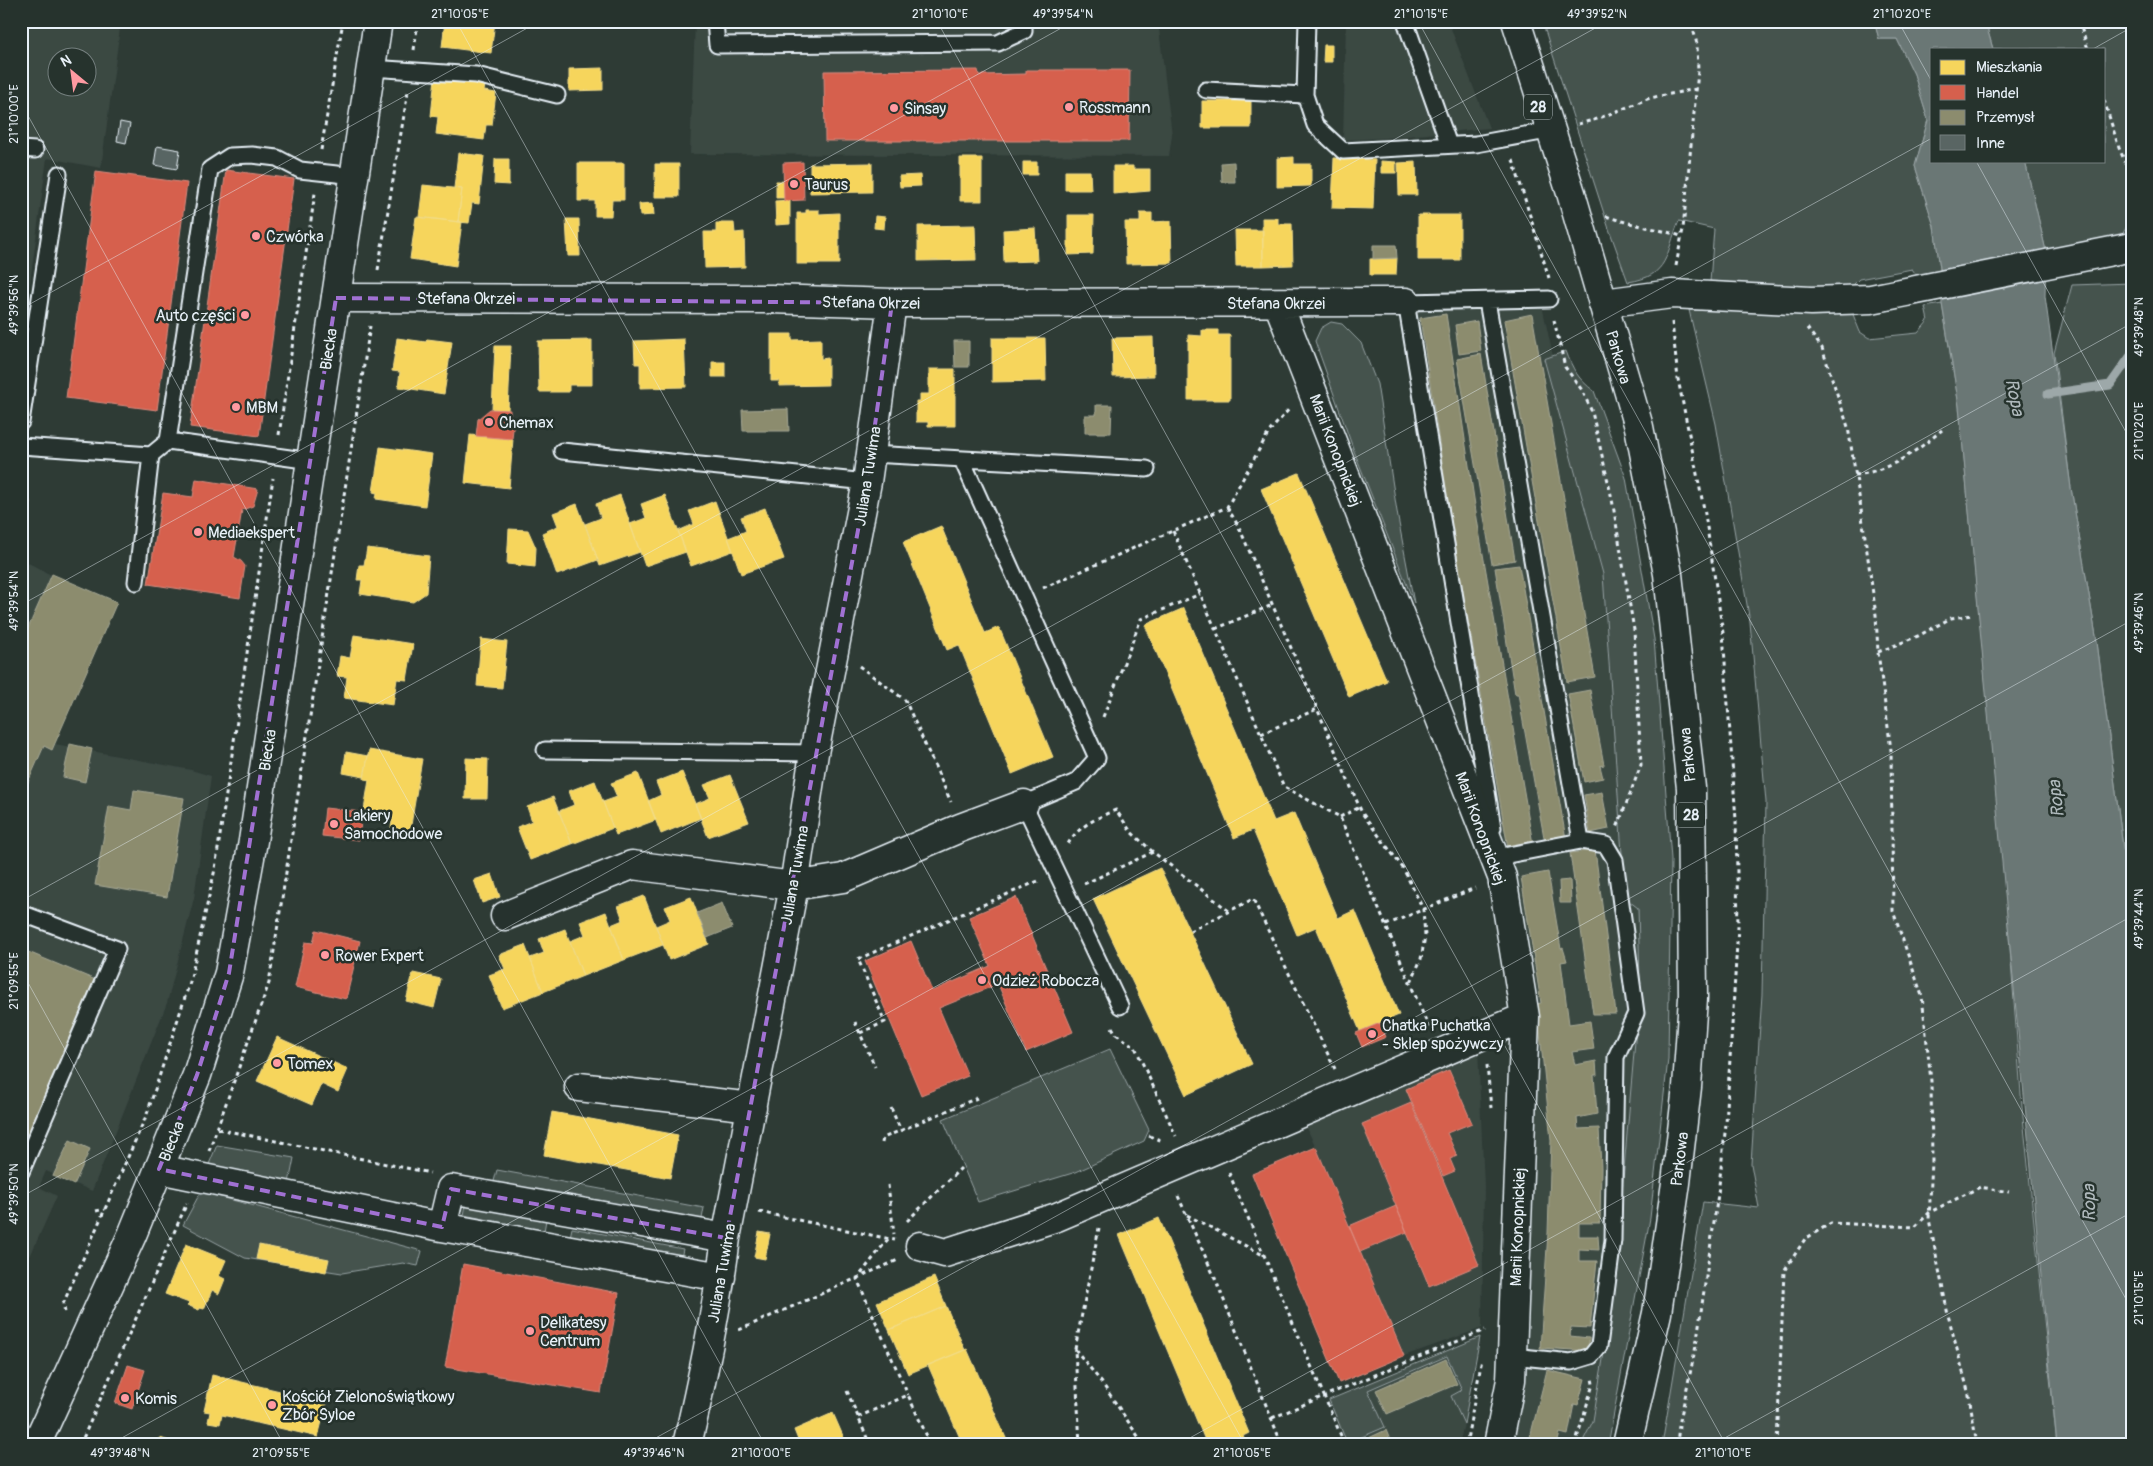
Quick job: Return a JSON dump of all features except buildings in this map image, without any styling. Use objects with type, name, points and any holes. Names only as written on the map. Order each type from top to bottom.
[{"type":"street","name":"Biecka","points":[[36,1445],[132,1235],[197,1076],[229,972],[253,841],[378,21]]},
{"type":"street","name":"Parkowa","points":[[1505,21],[1549,131],[1571,193],[1639,427],[1668,574],[1691,797],[1693,998],[1687,1086],[1676,1183],[1657,1313],[1627,1445]]},
{"type":"street","name":"Parkowa","points":[[1516,21],[1549,131]]},
{"type":"street","points":[[1603,303],[1672,294],[1811,301],[1871,298],[2132,247]]},
{"type":"street","name":"Stefana Okrzei","points":[[336,298],[771,299],[892,303],[1406,302]]},
{"type":"street","name":"Juliana Tuwima","points":[[687,1445],[721,1277],[726,1238],[794,886],[814,753],[867,482],[892,303]]},
{"type":"street","name":"Marii Konopnickiej","points":[[1278,303],[1500,867],[1525,1017],[1511,1380],[1498,1445]]},
{"type":"street","points":[[505,916],[632,865],[794,886],[843,878],[962,827],[1024,804]]},
{"type":"street","points":[[920,1246],[945,1253],[1057,1217],[1525,1017]]},
{"type":"street","points":[[579,1087],[752,1107]]},
{"type":"street","points":[[159,1169],[442,1228],[721,1277]]},
{"type":"street","points":[[442,1228],[450,1189],[726,1238]]},
{"type":"lane","points":[[715,21],[717,45],[998,43],[1024,31],[1024,21]]},
{"type":"lane","points":[[1307,21],[1306,94],[1315,126],[1343,151],[1476,144],[1549,131]]},
{"type":"lane","points":[[1405,21],[1449,145]]},
{"type":"lane","points":[[371,68],[476,75],[557,95]]},
{"type":"lane","points":[[1206,90],[1306,94]]},
{"type":"lane","points":[[21,446],[151,455],[168,441],[210,169],[230,156],[252,155],[277,158],[300,170],[355,176]]},
{"type":"lane","points":[[21,422],[59,174]]},
{"type":"lane","points":[[1512,1356],[1571,1362],[1590,1356],[1599,1346],[1613,1240],[1616,1057],[1636,1013],[1616,860],[1606,845],[1581,841],[1500,867],[1406,302],[1549,298]]},
{"type":"lane","points":[[1487,301],[1581,841]]},
{"type":"lane","points":[[168,441],[311,461]]},
{"type":"lane","points":[[562,451],[867,482]]},
{"type":"lane","points":[[871,454],[1147,469]]},
{"type":"lane","points":[[136,582],[151,455]]},
{"type":"lane","points":[[962,460],[1097,758],[1076,782],[1024,804],[1120,1006]]},
{"type":"lane","points":[[545,750],[814,753]]},
{"type":"lane","points":[[21,913],[117,949],[21,1172]]},
{"type":"path","points":[[68,1320],[63,1304],[147,1114],[190,982],[215,869],[318,172],[343,21]]},
{"type":"path","points":[[383,239],[418,21]]},
{"type":"path","points":[[1672,294],[1681,236],[1698,71],[1697,44],[1691,21]]},
{"type":"path","points":[[2079,21],[2088,48]]},
{"type":"path","points":[[1549,131],[1597,119],[1650,98],[1696,89]]},
{"type":"path","points":[[2106,106],[2119,148],[2132,178]]},
{"type":"path","points":[[1502,139],[1511,153],[1553,293],[1549,298],[1565,368],[1582,390],[1592,412],[1612,500],[1634,630],[1641,765],[1620,821],[1606,845]]},
{"type":"path","points":[[1605,215],[1632,225],[1651,227],[1681,236]]},
{"type":"path","points":[[1786,300],[1822,348],[1848,427],[1876,615],[1878,652],[1891,750],[1893,911],[1922,996],[1931,1081],[1932,1162],[1929,1219],[1948,1314],[1969,1395],[1977,1445]]},
{"type":"path","points":[[1024,596],[1226,507],[1270,432],[1310,383]]},
{"type":"path","points":[[1855,475],[1894,464],[1919,450],[1942,430]]},
{"type":"path","points":[[1226,507],[1239,527],[1360,807],[1403,868],[1423,909],[1425,936],[1421,959],[1410,983]]},
{"type":"path","points":[[1173,531],[1284,787],[1340,817],[1440,1053]]},
{"type":"path","points":[[1091,745],[1141,619],[1200,594]]},
{"type":"path","points":[[1216,630],[1272,605]]},
{"type":"path","points":[[1878,652],[1918,636],[1951,618],[1972,615]]},
{"type":"path","points":[[835,648],[905,700],[962,827]]},
{"type":"path","points":[[1261,734],[1317,708]]},
{"type":"path","points":[[1340,817],[1360,807]]},
{"type":"path","points":[[1066,849],[1072,837],[1080,829],[1116,810],[1131,832],[1153,852],[1229,911]]},
{"type":"path","points":[[1078,887],[1153,852]]},
{"type":"path","points":[[1386,925],[1423,909],[1500,867]]},
{"type":"path","points":[[860,1033],[885,1022],[858,959],[1043,879]]},
{"type":"path","points":[[1190,931],[1253,900],[1346,1092]]},
{"type":"path","points":[[855,1022],[874,1067]]},
{"type":"path","points":[[882,1142],[883,1138],[977,1098]]},
{"type":"path","points":[[891,1108],[901,1131]]},
{"type":"path","points":[[218,1129],[453,1178],[450,1189]]},
{"type":"path","points":[[1218,1148],[1345,1445]]},
{"type":"path","points":[[858,1279],[889,1239],[961,1168]]},
{"type":"path","points":[[1166,1170],[1215,1278],[1282,1445]]},
{"type":"path","points":[[888,1185],[894,1234]]},
{"type":"path","points":[[1777,1445],[1784,1271],[1804,1239],[1831,1224],[1915,1228],[1930,1212],[1980,1186],[2009,1192]]},
{"type":"path","points":[[1080,1445],[1075,1349],[1106,1196]]},
{"type":"path","points":[[96,1212],[105,1209]]},
{"type":"path","points":[[750,1210],[920,1246]]},
{"type":"path","points":[[1186,1214],[1264,1255]]},
{"type":"path","points":[[708,1343],[858,1279],[914,1252],[920,1246]]},
{"type":"path","points":[[858,1279],[931,1445]]},
{"type":"path","points":[[80,1445],[152,1283]]},
{"type":"path","points":[[1272,1418],[1513,1318]]},
{"type":"path","points":[[1075,1349],[1102,1383],[1144,1445]]},
{"type":"path","points":[[1575,1445],[1593,1384],[1590,1370],[1581,1359]]},
{"type":"path","points":[[847,1391],[870,1445]]},
{"type":"path","points":[[858,1417],[908,1394]]},
{"type":"highlighted area","points":[[336,298],[892,303],[867,482],[726,1238],[451,1189],[442,1227],[159,1169],[197,1075],[229,973]]},
{"type":"shaded area","points":[[21,21],[121,21],[101,168],[47,158],[21,348]]},
{"type":"shaded area","points":[[695,21],[1158,21],[1172,135],[1169,156],[690,154]]},
{"type":"shaded area","points":[[1346,21],[1448,21],[1489,128],[1386,138],[1343,140]]},
{"type":"shaded area","points":[[1542,21],[1874,21],[1879,39],[1897,39],[1914,74],[1928,120],[1915,166],[1934,226],[1941,275],[1918,277],[1912,269],[1859,279],[1849,289],[1710,282],[1714,229],[1679,221],[1668,253],[1659,269],[1652,275],[1628,282]]},
{"type":"shaded area","points":[[1985,21],[2132,21],[2132,217],[2122,235],[2046,251],[2025,162],[2106,162],[2106,48],[1993,48]]},
{"type":"shaded area","points":[[2132,283],[2132,919],[2097,642],[2071,488],[2054,353],[2072,285]]},
{"type":"shaded area","points":[[1541,301],[1553,356],[1544,359],[1603,574],[1625,898],[1638,908],[1640,983],[1613,1297],[1593,1421],[1581,1445],[1508,1445],[1527,1365],[1536,1122],[1494,848],[1401,305]]},
{"type":"shaded area","points":[[1942,304],[1959,406],[2006,896],[2022,1107],[2057,1445],[1662,1445],[1703,1202],[1759,1208],[1751,1164],[1762,994],[1766,802],[1750,622],[1716,424],[1689,310],[1852,312],[1860,332],[1869,338],[1918,333],[1928,321],[1925,307]]},
{"type":"shaded area","points":[[1331,322],[1342,324],[1361,343],[1377,384],[1398,518],[1414,603],[1354,451],[1315,341],[1321,328]]},
{"type":"shaded area","points":[[1566,351],[1577,374],[1594,391],[1626,478],[1654,639],[1671,859],[1668,1059],[1650,1218],[1608,1445],[1581,1445],[1593,1421],[1613,1297],[1640,983],[1638,908],[1625,898],[1603,574],[1544,359]]},
{"type":"shaded area","points":[[21,559],[51,575],[117,602],[55,744],[191,770],[211,776],[194,898],[167,1003],[92,1191],[46,1171],[39,1187],[57,1196],[23,1272],[28,1274],[21,1290]]},
{"type":"shaded area","points":[[1478,1048],[1484,1186],[1482,1328],[1404,1356],[1316,1147],[1304,1123]]},
{"type":"shaded area","points":[[1110,1049],[1149,1130],[1144,1141],[1076,1172],[978,1202],[943,1119]]},
{"type":"shaded area","points":[[217,1145],[294,1158],[289,1183],[207,1169]]},
{"type":"shaded area","points":[[497,1170],[704,1208],[701,1224],[493,1185]]},
{"type":"shaded area","points":[[206,1193],[422,1251],[418,1266],[403,1263],[342,1273],[245,1258],[183,1225],[199,1195]]},
{"type":"shaded area","points":[[466,1205],[546,1220],[544,1231],[464,1215]]},
{"type":"shaded area","points":[[572,1228],[683,1249],[681,1258],[570,1237]]},
{"type":"shaded area","points":[[1480,1337],[1464,1424],[1451,1396],[1462,1390],[1447,1356],[1368,1390],[1385,1427],[1357,1439],[1359,1445],[1348,1445],[1329,1400]]},
{"type":"shaded area","points":[[1448,1356],[1462,1391],[1451,1396],[1464,1424],[1459,1445],[1359,1445],[1356,1439],[1385,1427],[1368,1390]]},
{"type":"water","name":"Ropa","points":[[1874,21],[1985,21],[1993,48],[1930,48],[1930,162],[2025,162],[2046,251],[2045,296],[2071,488],[2097,642],[2132,919],[2132,1445],[2057,1445],[1959,406],[1942,304],[1941,275],[1934,226],[1915,166],[1928,120],[1914,74],[1897,39],[1879,39]]},
{"type":"waterway","points":[[2048,394],[2110,385],[2132,354]]},
{"type":"place","name":"Rossmann","points":[[1069,107]]},
{"type":"place","name":"Sinsay","points":[[894,108]]},
{"type":"place","name":"Taurus","points":[[794,184]]},
{"type":"place","name":"Czwórka","points":[[256,236]]},
{"type":"place","name":"Auto części","points":[[245,315]]},
{"type":"place","name":"MBM","points":[[236,407]]},
{"type":"place","name":"Chemax","points":[[489,422]]},
{"type":"place","name":"Mediaekspert","points":[[198,532]]},
{"type":"place","name":"Lakiery Samochodowe","points":[[334,824]]},
{"type":"place","name":"Rower Expert","points":[[325,955]]},
{"type":"place","name":"Odzież Robocza","points":[[982,980]]},
{"type":"place","name":"Chatka Puchatka - Sklep spożywczy","points":[[1372,1034]]},
{"type":"place","name":"Tomex","points":[[277,1063]]},
{"type":"place","name":"Delikatesy Centrum","points":[[530,1331]]},
{"type":"place","name":"Komis","points":[[125,1398]]},
{"type":"place","name":"Kościół Zielonoświątkowy Zbór Syloe","points":[[272,1405]]}]
